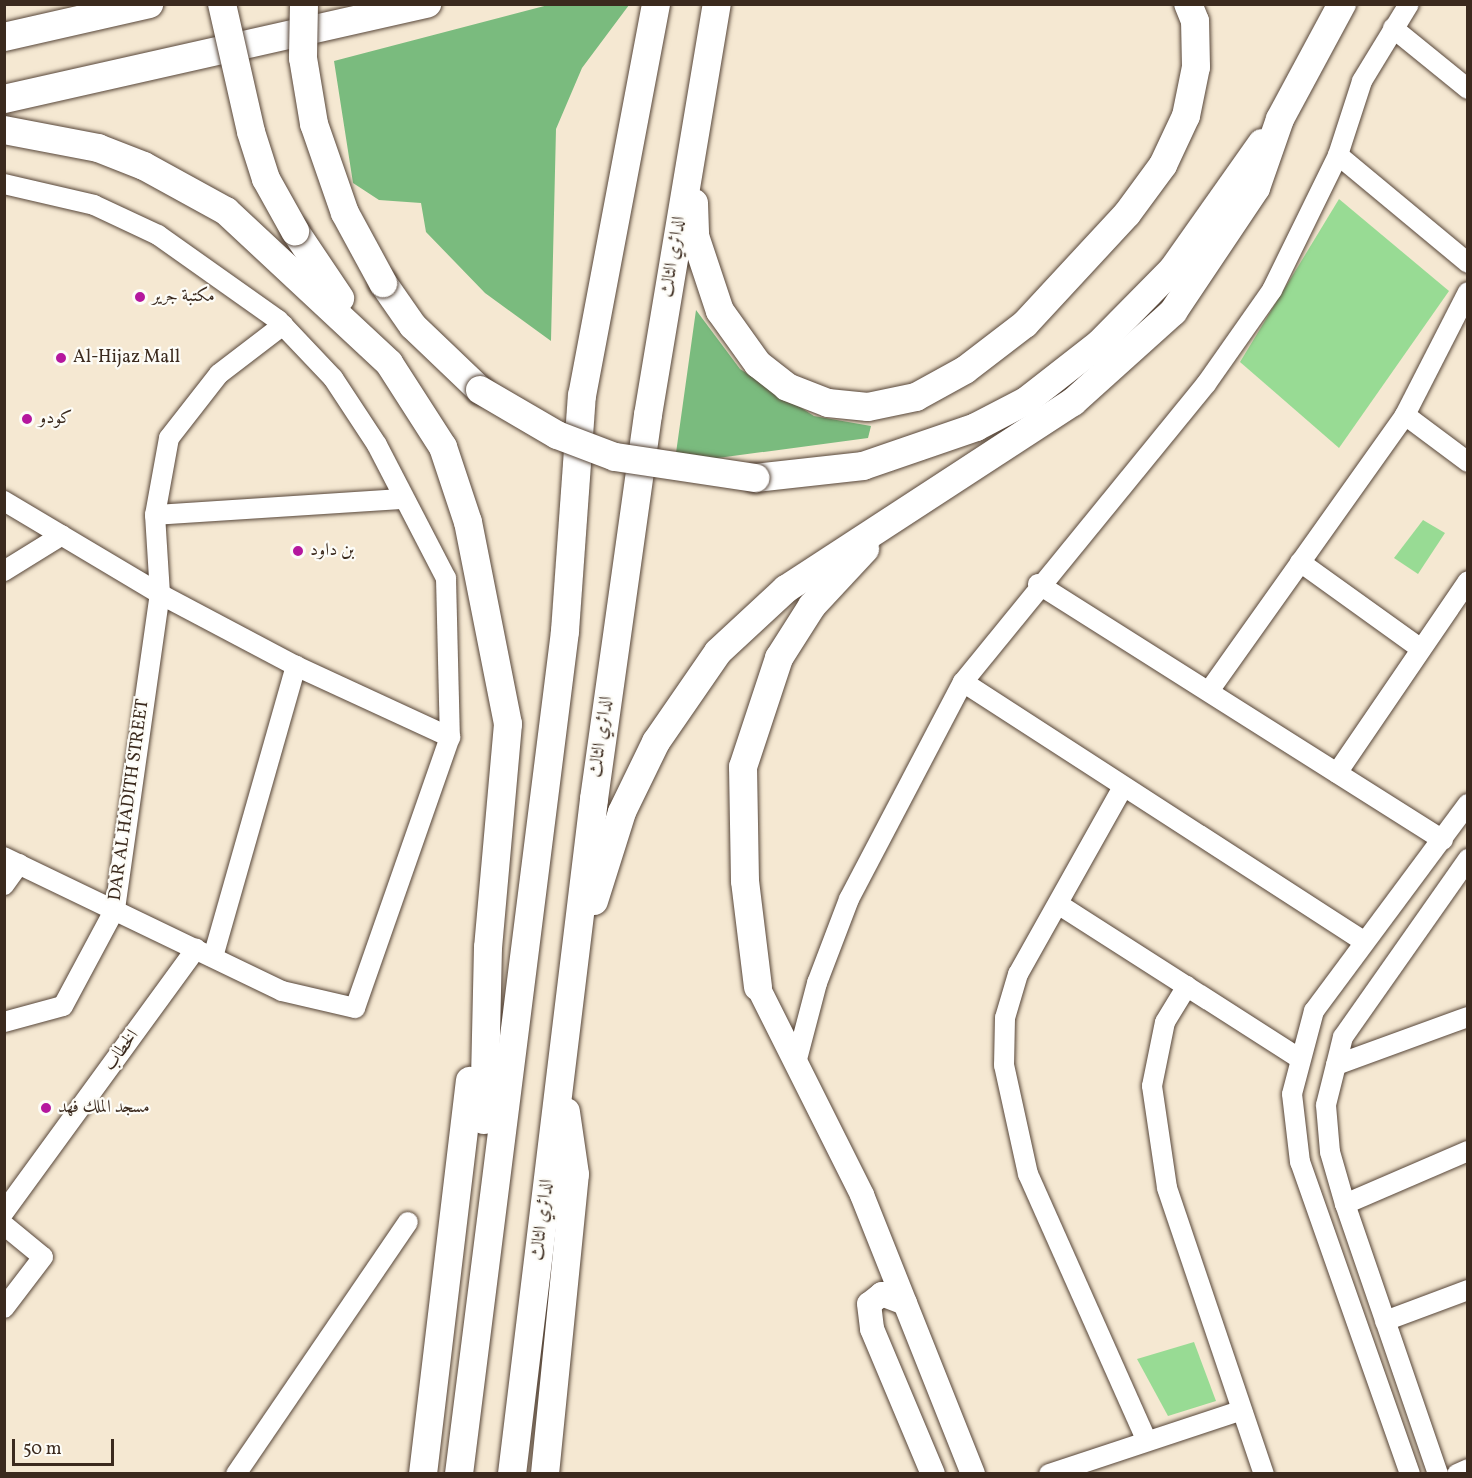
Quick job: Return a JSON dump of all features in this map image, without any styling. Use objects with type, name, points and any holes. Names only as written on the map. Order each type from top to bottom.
[{"type":"highway","points":[[4,37],[149,4]]},
{"type":"highway","points":[[222,4],[250,132],[266,179],[295,231],[369,343]]},
{"type":"highway","points":[[304,4],[303,58],[314,124],[345,213],[384,283],[413,326],[480,390],[557,435],[615,457],[755,478],[863,466],[976,427],[1026,401],[1099,344],[1173,269],[1280,119],[1342,4]]},
{"type":"highway","points":[[4,99],[427,4]]},
{"type":"highway","points":[[459,1473],[492,1188],[565,631],[582,396],[656,4]]},
{"type":"highway","name":"الدائري الثالث","points":[[512,1473],[574,963],[643,450],[693,136],[713,38],[717,4]]},
{"type":"highway","points":[[693,136],[695,236],[720,311],[758,364],[787,387],[828,403],[868,407],[916,397],[965,370],[1025,324],[1127,214],[1163,165],[1186,116],[1196,68],[1195,21],[1188,4]]},
{"type":"highway","points":[[574,963],[622,812],[656,742],[718,652],[786,589],[917,499],[1073,402],[1173,312],[1256,188],[1280,119]]},
{"type":"highway","points":[[4,130],[98,148],[185,187],[262,240],[389,363],[442,447],[468,522],[490,623],[508,724],[487,964],[423,1473]]},
{"type":"highway","points":[[758,987],[742,822],[744,767],[758,713],[779,658],[812,606],[917,499]]},
{"type":"highway","points":[[487,964],[484,1118],[492,1188]]},
{"type":"highway","points":[[545,1473],[575,1174],[560,1075]]},
{"type":"main road","points":[[758,987],[862,1195],[973,1473]]},
{"type":"main road","points":[[905,1303],[882,1294],[869,1304],[872,1329],[933,1473]]},
{"type":"street","points":[[796,1063],[817,982],[849,899],[963,682],[1038,584],[1206,384],[1272,290],[1338,155],[1362,81],[1409,4]]},
{"type":"street","points":[[1393,28],[1467,89]]},
{"type":"street","points":[[1338,155],[1467,263]]},
{"type":"street","points":[[4,184],[94,206],[158,234],[218,273],[283,325],[333,378],[377,445],[402,499],[446,578],[450,737],[355,1008],[282,991],[12,860],[4,885]]},
{"type":"street","points":[[1209,692],[1405,414],[1467,292]]},
{"type":"street","name":"DAR AL HADITH STREET","points":[[4,1022],[63,1006],[115,909],[160,594],[155,515],[169,438],[219,374],[283,325]]},
{"type":"street","points":[[1405,414],[1467,462]]},
{"type":"street","points":[[155,515],[402,499]]},
{"type":"street","points":[[4,501],[160,594],[296,666],[450,737]]},
{"type":"street","points":[[4,571],[62,536]]},
{"type":"street","points":[[1300,562],[1421,649]]},
{"type":"street","points":[[1337,773],[1467,581]]},
{"type":"street","points":[[1038,584],[1443,840]]},
{"type":"street","points":[[205,953],[296,666]]},
{"type":"street","points":[[963,682],[1362,940]]},
{"type":"street","points":[[1123,787],[1018,974],[1005,1018],[1012,1116],[1028,1174],[1146,1438]]},
{"type":"street","points":[[1410,1473],[1300,1162],[1292,1094],[1299,1058],[1314,1011],[1362,940],[1443,840],[1467,804]]},
{"type":"street","points":[[1438,1473],[1345,1204],[1330,1152],[1326,1105],[1343,1037],[1467,860]]},
{"type":"street","points":[[1058,904],[1299,1058]]},
{"type":"street","name":"الخطاب","points":[[4,1212],[205,953]]},
{"type":"street","points":[[1187,986],[1165,1022],[1152,1086],[1167,1188],[1264,1473]]},
{"type":"street","points":[[1336,1065],[1467,1017]]},
{"type":"street","points":[[1345,1204],[1467,1151]]},
{"type":"street","points":[[236,1473],[408,1222]]},
{"type":"street","points":[[4,1225],[43,1257],[4,1308]]},
{"type":"street","points":[[1385,1321],[1467,1290]]},
{"type":"street","points":[[1049,1473],[1146,1438],[1242,1410]]},
{"type":"street","points":[[1456,1473],[1467,1469]]},
{"type":"green space","points":[[552,4],[629,5],[582,68],[556,129],[551,341],[485,293],[426,232],[421,203],[379,200],[353,183],[334,61]]},
{"type":"green space","points":[[1339,199],[1449,291],[1339,448],[1240,362]]},
{"type":"green space","points":[[696,310],[740,369],[814,416],[871,426],[868,438],[703,460],[676,453]]},
{"type":"green space","points":[[1423,520],[1445,533],[1418,574],[1394,558]]},
{"type":"green space","points":[[1194,1342],[1216,1401],[1168,1416],[1137,1359]]},
{"type":"place","name":"مكتبة جرير","points":[[140,297]]},
{"type":"place","name":"Al-Hijaz Mall","points":[[61,358]]},
{"type":"place","name":"كودو","points":[[27,419]]},
{"type":"place","name":"بن داود","points":[[298,551]]},
{"type":"place","name":"مسجد الملك فهد","points":[[46,1108]]}]
